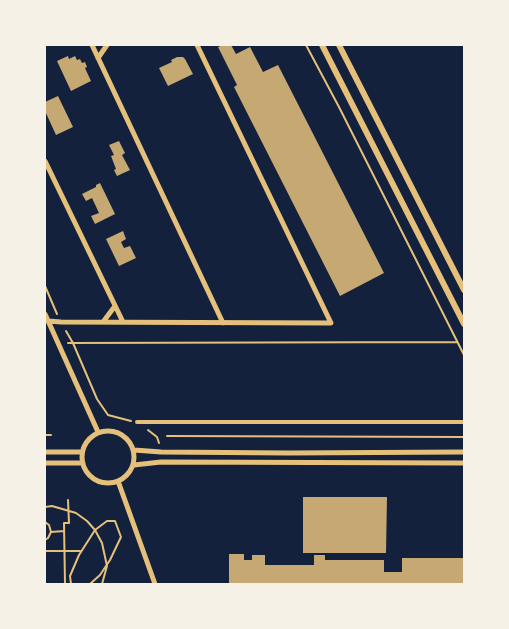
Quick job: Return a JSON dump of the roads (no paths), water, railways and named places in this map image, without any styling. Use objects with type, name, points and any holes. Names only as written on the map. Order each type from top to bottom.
[{"type":"street","points":[[92,45],[223,323]]},
{"type":"street","points":[[98,58],[107,45]]},
{"type":"street","points":[[48,321],[331,323],[197,45]]},
{"type":"street","points":[[322,45],[464,324]]},
{"type":"street","points":[[339,45],[464,290]]},
{"type":"street","points":[[45,161],[123,322]]},
{"type":"street","points":[[103,322],[115,306]]},
{"type":"street","points":[[45,314],[98,432]]},
{"type":"street","points":[[137,422],[464,422]]},
{"type":"street","points":[[108,430],[118,432],[130,441],[134,450],[134,465],[125,477],[118,481],[109,483],[94,479],[87,472],[83,463],[82,452],[84,447],[90,438],[98,432],[108,430]]},
{"type":"street","points":[[134,450],[289,453],[464,452]]},
{"type":"street","points":[[45,452],[82,452]]},
{"type":"street","points":[[134,465],[160,462],[464,463]]},
{"type":"street","points":[[45,463],[83,463]]},
{"type":"street","points":[[118,481],[155,584]]}]
